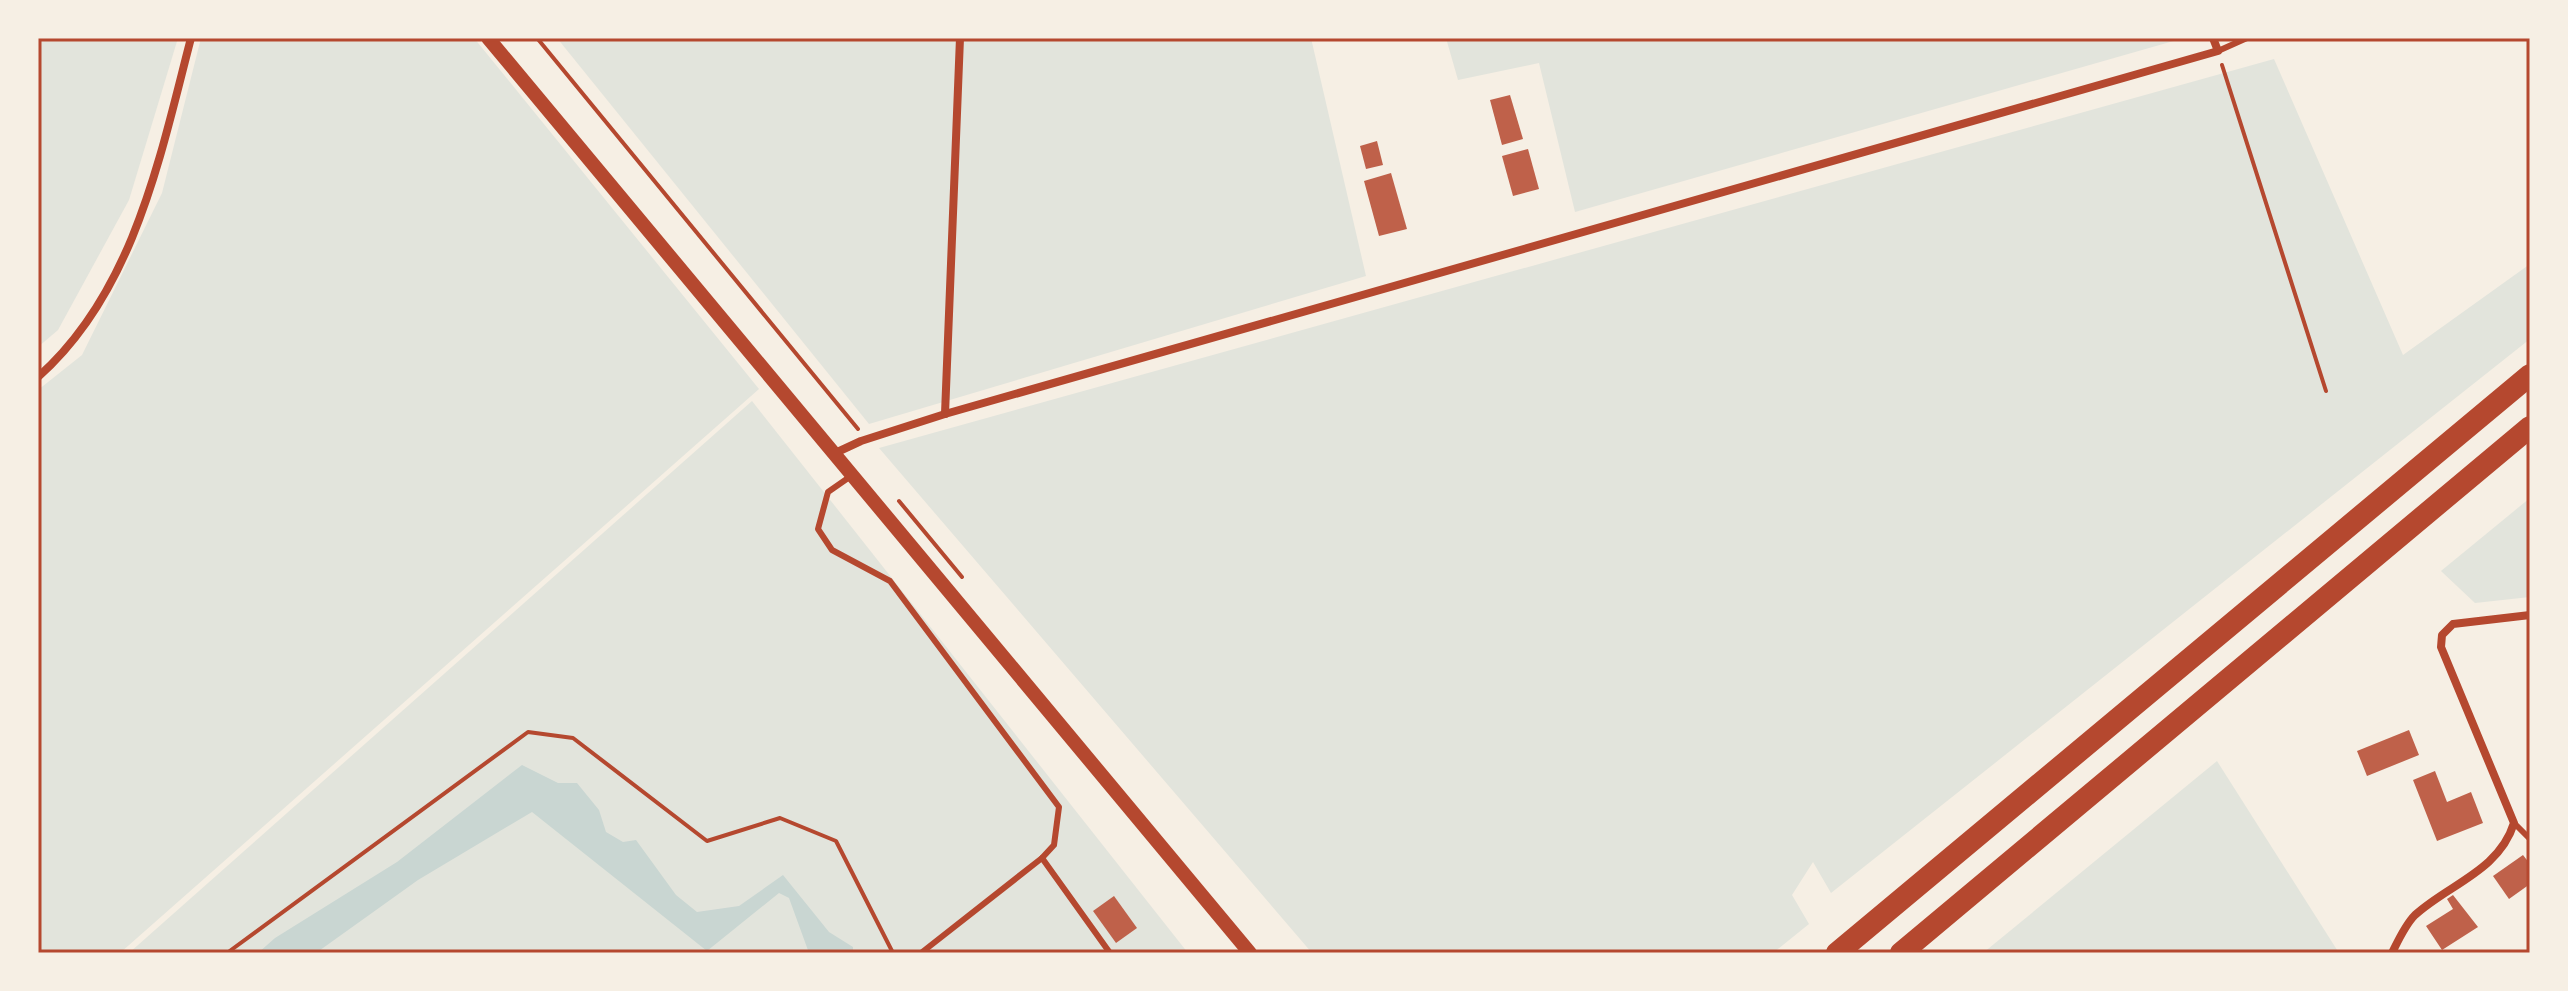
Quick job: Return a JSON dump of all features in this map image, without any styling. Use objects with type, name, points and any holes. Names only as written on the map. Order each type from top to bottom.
[{"type":"highway","points":[[1837,953],[2530,375]]},
{"type":"highway","points":[[1901,953],[2530,427]]},
{"type":"street","points":[[38,377],[64,354],[107,292],[151,190],[191,38]]},
{"type":"street","points":[[488,38],[1250,953]]},
{"type":"street","points":[[945,414],[960,38]]},
{"type":"street","points":[[833,454],[861,441],[945,414],[2218,51],[2213,38]]},
{"type":"street","points":[[2392,953],[2413,917],[2483,868],[2509,841],[2514,823],[2441,647],[2442,635],[2453,624],[2530,615]]},
{"type":"lane","points":[[2218,51],[2247,38]]},
{"type":"lane","points":[[851,476],[828,492],[818,529],[832,550],[890,581],[1059,807],[1054,845],[1042,858],[921,953]]},
{"type":"lane","points":[[2514,823],[2530,839]]},
{"type":"lane","points":[[1042,858],[1110,953]]},
{"type":"path","points":[[537,38],[857,423],[861,441]]},
{"type":"path","points":[[2218,51],[2326,391]]},
{"type":"path","points":[[227,953],[528,732],[573,738],[707,841],[780,818],[836,841],[893,953]]},
{"type":"shaded area","points":[[38,38],[178,38],[129,200],[58,330],[38,347]]},
{"type":"shaded area","points":[[201,38],[474,38],[759,389],[120,953],[38,953],[38,390],[82,355],[162,193]]},
{"type":"shaded area","points":[[557,38],[1311,38],[1366,276],[869,424]]},
{"type":"shaded area","points":[[1446,38],[2184,38],[1575,212],[1539,63],[1458,80]]},
{"type":"shaded area","points":[[2274,59],[2403,355],[2530,264],[2530,339],[1831,893],[1813,862],[1792,895],[1809,924],[1773,953],[1312,953],[879,448]]},
{"type":"shaded area","points":[[752,401],[1188,953],[129,953]]},
{"type":"shaded area","points":[[2530,498],[2530,597],[2475,603],[2441,571]]},
{"type":"shaded area","points":[[2217,761],[2339,953],[1983,953]]},
{"type":"shaded area","points":[[522,765],[558,783],[577,783],[599,810],[606,832],[623,842],[636,840],[676,895],[697,912],[739,906],[783,875],[829,932],[853,947],[853,953],[809,953],[789,898],[779,893],[707,951],[532,812],[418,880],[316,953],[258,953],[275,938],[397,862]]},
{"type":"building","points":[[1510,95],[1523,139],[1502,145],[1490,100]]},
{"type":"building","points":[[1377,141],[1383,165],[1366,169],[1360,146]]},
{"type":"building","points":[[1528,149],[1539,189],[1513,196],[1502,156]]},
{"type":"building","points":[[1391,173],[1407,229],[1379,236],[1364,181]]},
{"type":"building","points":[[2409,730],[2419,755],[2367,776],[2357,751]]},
{"type":"building","points":[[2435,771],[2447,802],[2471,792],[2483,823],[2437,841],[2413,780]]},
{"type":"building","points":[[2523,855],[2530,864],[2530,884],[2509,899],[2493,876]]},
{"type":"building","points":[[2453,895],[2478,927],[2442,950],[2426,926],[2453,909],[2447,899]]},
{"type":"building","points":[[1114,896],[1137,928],[1116,943],[1093,911]]}]
